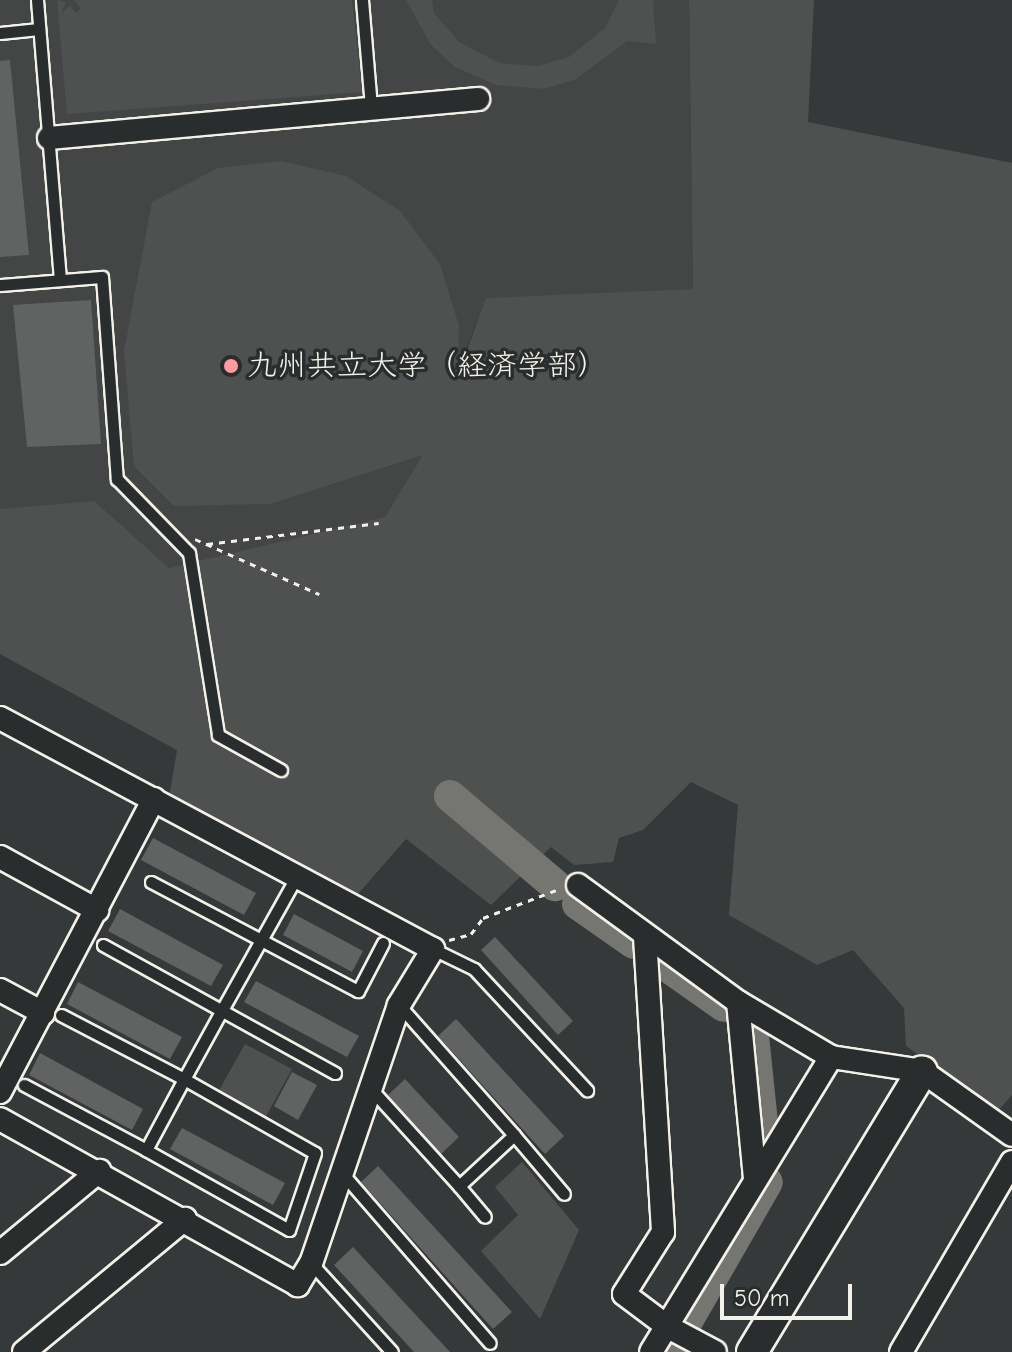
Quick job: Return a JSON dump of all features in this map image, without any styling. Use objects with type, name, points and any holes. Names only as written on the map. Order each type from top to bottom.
[{"type":"street","points":[[49,138],[478,99]]},
{"type":"street","points":[[0,718],[433,949],[399,1005],[311,1263],[298,1285],[99,1171],[0,1119]]},
{"type":"street","points":[[0,1092],[52,1014],[97,910],[154,799]]},
{"type":"street","points":[[0,857],[97,910]]},
{"type":"street","points":[[578,885],[645,937],[738,1002],[831,1057],[922,1071],[1012,1135]]},
{"type":"street","points":[[645,937],[663,1232],[624,1294],[668,1327],[715,1352]]},
{"type":"street","points":[[0,990],[52,1014]]},
{"type":"street","points":[[738,1002],[755,1179]]},
{"type":"street","points":[[651,1352],[831,1057]]},
{"type":"street","points":[[752,1352],[922,1071]]},
{"type":"street","points":[[910,1349],[1012,1162]]},
{"type":"street","points":[[0,1253],[99,1171]]},
{"type":"street","points":[[24,1352],[185,1219]]},
{"type":"lane","points":[[37,0],[60,279]]},
{"type":"lane","points":[[362,0],[371,108]]},
{"type":"lane","points":[[0,33],[39,29]]},
{"type":"lane","points":[[0,285],[102,277],[117,479],[189,553],[218,735],[281,770]]},
{"type":"lane","points":[[146,1150],[297,875]]},
{"type":"lane","points":[[151,882],[358,991],[383,943]]},
{"type":"lane","points":[[103,945],[335,1073]]},
{"type":"lane","points":[[433,949],[474,969],[587,1090]]},
{"type":"lane","points":[[399,1005],[564,1194]]},
{"type":"lane","points":[[24,1085],[289,1230],[315,1153],[184,1079],[52,1014]]},
{"type":"lane","points":[[372,1090],[485,1217]]},
{"type":"lane","points":[[459,1186],[514,1135]]},
{"type":"lane","points":[[342,1172],[490,1343]]},
{"type":"lane","points":[[311,1263],[392,1352]]},
{"type":"path","points":[[207,544],[379,523]]},
{"type":"path","points":[[166,526],[319,594]]},
{"type":"path","points":[[433,949],[471,934],[483,918],[548,891]]},
{"type":"shaded area","name":"九州共立大学（経済学部）","points":[[0,0],[689,0],[693,289],[486,299],[392,535],[177,750],[0,654]]},
{"type":"shaded area","points":[[57,0],[66,3],[61,13],[70,6],[76,13],[81,9],[74,0],[352,0],[362,92],[67,114]]},
{"type":"shaded area","points":[[406,0],[432,0],[434,13],[459,42],[499,63],[538,66],[569,57],[605,28],[619,0],[653,0],[656,44],[627,41],[576,79],[544,89],[496,85],[455,67],[431,45]]},
{"type":"shaded area","points":[[689,0],[814,0],[808,122],[1012,163],[1012,1095],[997,1112],[906,1046],[904,1008],[853,950],[817,965],[729,915],[738,805],[691,782],[643,830],[619,838],[613,862],[574,865],[551,847],[491,905],[406,839],[358,894],[169,798],[177,750],[0,654],[0,509],[94,501],[169,568],[385,517],[423,455],[270,504],[174,506],[134,466],[124,351],[152,202],[218,168],[282,161],[346,176],[400,211],[440,264],[459,326],[458,374],[486,298],[693,289]]},
{"type":"shaded area","points":[[245,1044],[292,1069],[265,1118],[218,1092]]},
{"type":"shaded area","points":[[522,1162],[579,1230],[540,1319],[481,1251],[518,1215],[495,1187]]},
{"type":"building","points":[[10,60],[29,255],[0,257],[0,61]]},
{"type":"building","points":[[91,300],[101,444],[27,447],[13,305]]},
{"type":"building","points":[[153,838],[256,893],[244,915],[141,860]]},
{"type":"building","points":[[120,909],[223,965],[211,986],[108,931]]},
{"type":"building","points":[[294,914],[363,951],[352,972],[283,935]]},
{"type":"building","points":[[495,937],[573,1021],[558,1035],[481,950]]},
{"type":"building","points":[[256,981],[359,1036],[347,1057],[244,1002]]},
{"type":"building","points":[[78,982],[182,1037],[170,1059],[67,1004]]},
{"type":"building","points":[[456,1019],[564,1136],[545,1154],[438,1036]]},
{"type":"building","points":[[40,1053],[143,1109],[132,1130],[29,1075]]},
{"type":"building","points":[[292,1072],[317,1085],[298,1120],[274,1106]]},
{"type":"building","points":[[405,1079],[459,1137],[441,1154],[388,1095]]},
{"type":"building","points":[[182,1128],[285,1183],[273,1205],[170,1149]]},
{"type":"building","points":[[378,1166],[512,1312],[493,1329],[361,1182]]},
{"type":"building","points":[[353,1247],[450,1352],[414,1352],[334,1265]]},
{"type":"waterway","points":[[450,796],[555,885]]},
{"type":"waterway","points":[[578,904],[634,943]]},
{"type":"waterway","points":[[660,961],[724,1006]]},
{"type":"waterway","points":[[752,1026],[764,1143]]},
{"type":"waterway","points":[[687,1321],[767,1182]]},
{"type":"waterway","points":[[668,1352],[673,1344]]},
{"type":"place","name":"九州共立大学（経済学部）","points":[[231,366]]}]
